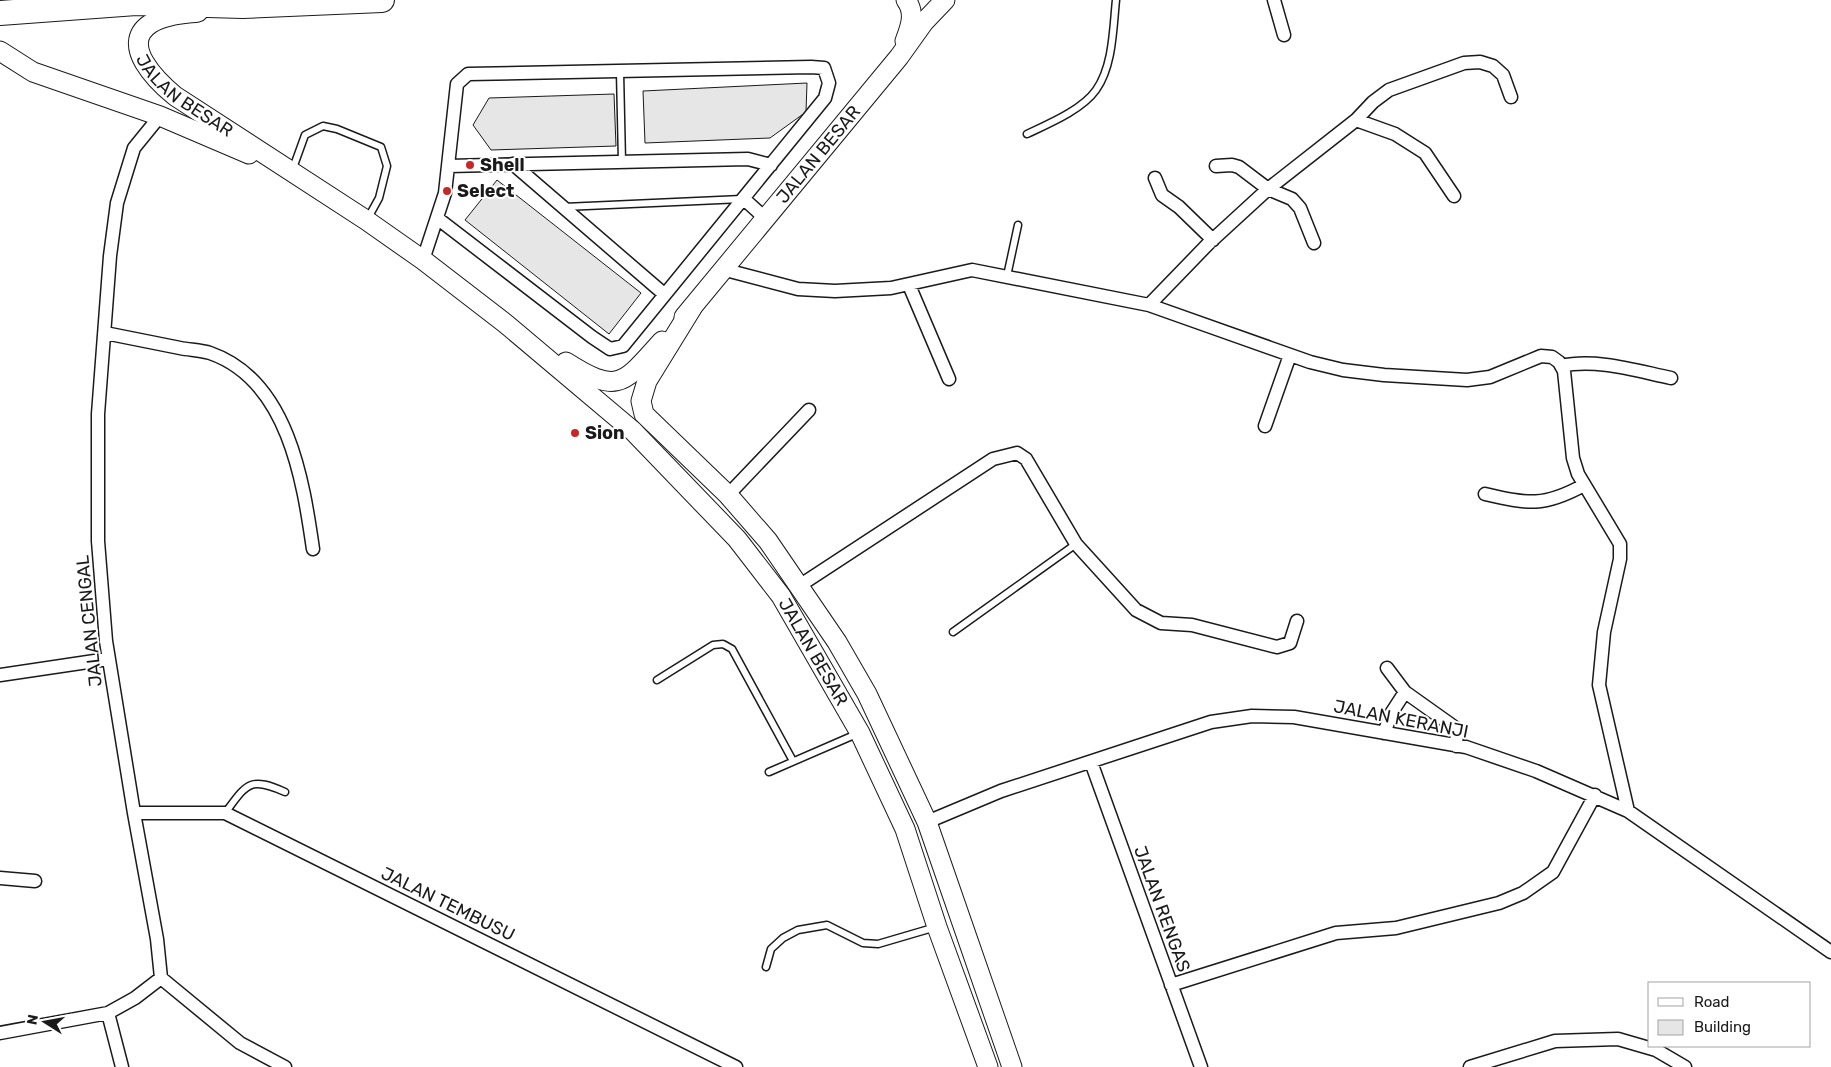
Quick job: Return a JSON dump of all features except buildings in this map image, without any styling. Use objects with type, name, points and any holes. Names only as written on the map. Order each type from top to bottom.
[{"type":"highway","points":[[0,12],[136,3],[382,0]]},
{"type":"main road","points":[[900,57],[911,25],[911,11],[906,0]]},
{"type":"main road","name":"JALAN BESAR","points":[[506,324],[588,376],[602,382],[614,382],[631,375],[692,308],[722,269],[900,57],[924,22],[945,0]]},
{"type":"main road","name":"JALAN BESAR","points":[[242,3],[166,17],[148,25],[143,32],[139,45],[140,53],[155,77],[175,96],[366,220],[423,260],[506,324],[633,431],[737,540],[781,596],[860,733],[905,829],[937,927],[988,1067]]},
{"type":"main road","name":"JALAN BESAR","points":[[0,51],[33,72],[160,116],[292,172]]},
{"type":"main road","name":"JALAN BESAR","points":[[692,308],[647,381],[641,401],[642,408],[656,426],[728,495],[768,541],[837,642],[866,694],[927,822],[1012,1067]]},
{"type":"street","points":[[1274,0],[1284,35]]},
{"type":"street","points":[[1148,305],[1212,240],[1268,189],[1356,120],[1373,102],[1389,90],[1464,63],[1480,62],[1494,66],[1503,76],[1511,97]]},
{"type":"street","points":[[423,260],[445,193],[457,84],[468,74],[824,68],[829,84],[825,98],[623,346],[610,349],[437,218]]},
{"type":"street","name":"JALAN CENGAL","points":[[160,116],[134,148],[117,203],[110,256],[98,414],[98,541],[108,659],[157,939],[161,978]]},
{"type":"street","points":[[1356,120],[1395,134],[1424,152],[1454,196]]},
{"type":"street","points":[[449,166],[748,159],[771,165]]},
{"type":"street","points":[[514,164],[664,294]]},
{"type":"street","points":[[1216,166],[1232,165],[1240,167],[1268,189],[1292,199],[1300,208],[1314,243]]},
{"type":"street","points":[[1155,178],[1162,195],[1179,207],[1212,240]]},
{"type":"street","points":[[744,199],[766,218]]},
{"type":"street","points":[[722,269],[798,289],[835,291],[891,288],[972,270],[1148,305],[1290,355],[1343,370],[1384,375],[1467,380],[1490,377],[1541,356],[1552,357],[1562,366],[1564,371],[1573,458],[1584,485],[1620,544],[1620,559],[1604,632],[1599,685],[1628,810]]},
{"type":"street","points":[[909,285],[949,379]]},
{"type":"street","points":[[105,333],[210,353],[236,367],[258,387],[288,433],[305,490],[313,549]]},
{"type":"street","points":[[1265,426],[1290,355]]},
{"type":"street","points":[[1562,366],[1573,364],[1607,366],[1671,378]]},
{"type":"street","points":[[728,495],[809,410]]},
{"type":"street","points":[[800,586],[993,459],[1017,453],[1026,458],[1076,544],[1136,610],[1161,623],[1192,626],[1277,648],[1290,643],[1297,620]]},
{"type":"street","points":[[1484,494],[1511,500],[1549,501],[1584,485]]},
{"type":"street","points":[[0,675],[108,659]]},
{"type":"street","points":[[1387,668],[1405,692],[1457,729],[1456,746]]},
{"type":"street","points":[[1384,733],[1392,712],[1405,692]]},
{"type":"street","name":"JALAN KERANJI","points":[[927,822],[1001,791],[1211,722],[1252,716],[1294,717],[1456,746],[1506,760],[1595,795],[1628,810],[1831,952]]},
{"type":"street","name":"JALAN RENGAS","points":[[1091,762],[1201,1067]]},
{"type":"street","points":[[1171,985],[1336,933],[1396,928],[1499,903],[1523,893],[1553,872],[1595,795]]},
{"type":"street","name":"JALAN TEMBUSU","points":[[134,813],[225,813],[736,1067]]},
{"type":"street","points":[[0,878],[34,881]]},
{"type":"street","points":[[0,1032],[108,1013],[135,998],[161,978],[240,1043],[285,1067]]},
{"type":"street","points":[[108,1013],[122,1067]]},
{"type":"street","points":[[1470,1067],[1555,1042],[1618,1039],[1656,1050],[1685,1067]]},
{"type":"lane","points":[[1027,134],[1070,112],[1096,91],[1107,67],[1116,0]]},
{"type":"lane","points":[[620,72],[622,162]]},
{"type":"lane","points":[[292,172],[305,135],[323,126],[337,129],[381,147],[387,166],[379,198],[366,220]]},
{"type":"lane","points":[[563,207],[744,199]]},
{"type":"lane","points":[[1006,276],[1018,225]]},
{"type":"lane","points":[[953,632],[1076,544]]},
{"type":"lane","points":[[658,680],[713,645],[723,644],[732,649],[794,761]]},
{"type":"lane","points":[[769,772],[860,733]]},
{"type":"lane","points":[[225,813],[244,787],[256,783],[267,784],[285,792]]},
{"type":"lane","points":[[766,967],[771,949],[783,938],[798,930],[828,925],[863,943],[878,944],[937,927]]},
{"type":"place","name":"Shell","points":[[470,165]]},
{"type":"place","name":"Select","points":[[447,191]]},
{"type":"place","name":"Sion","points":[[575,433]]}]
